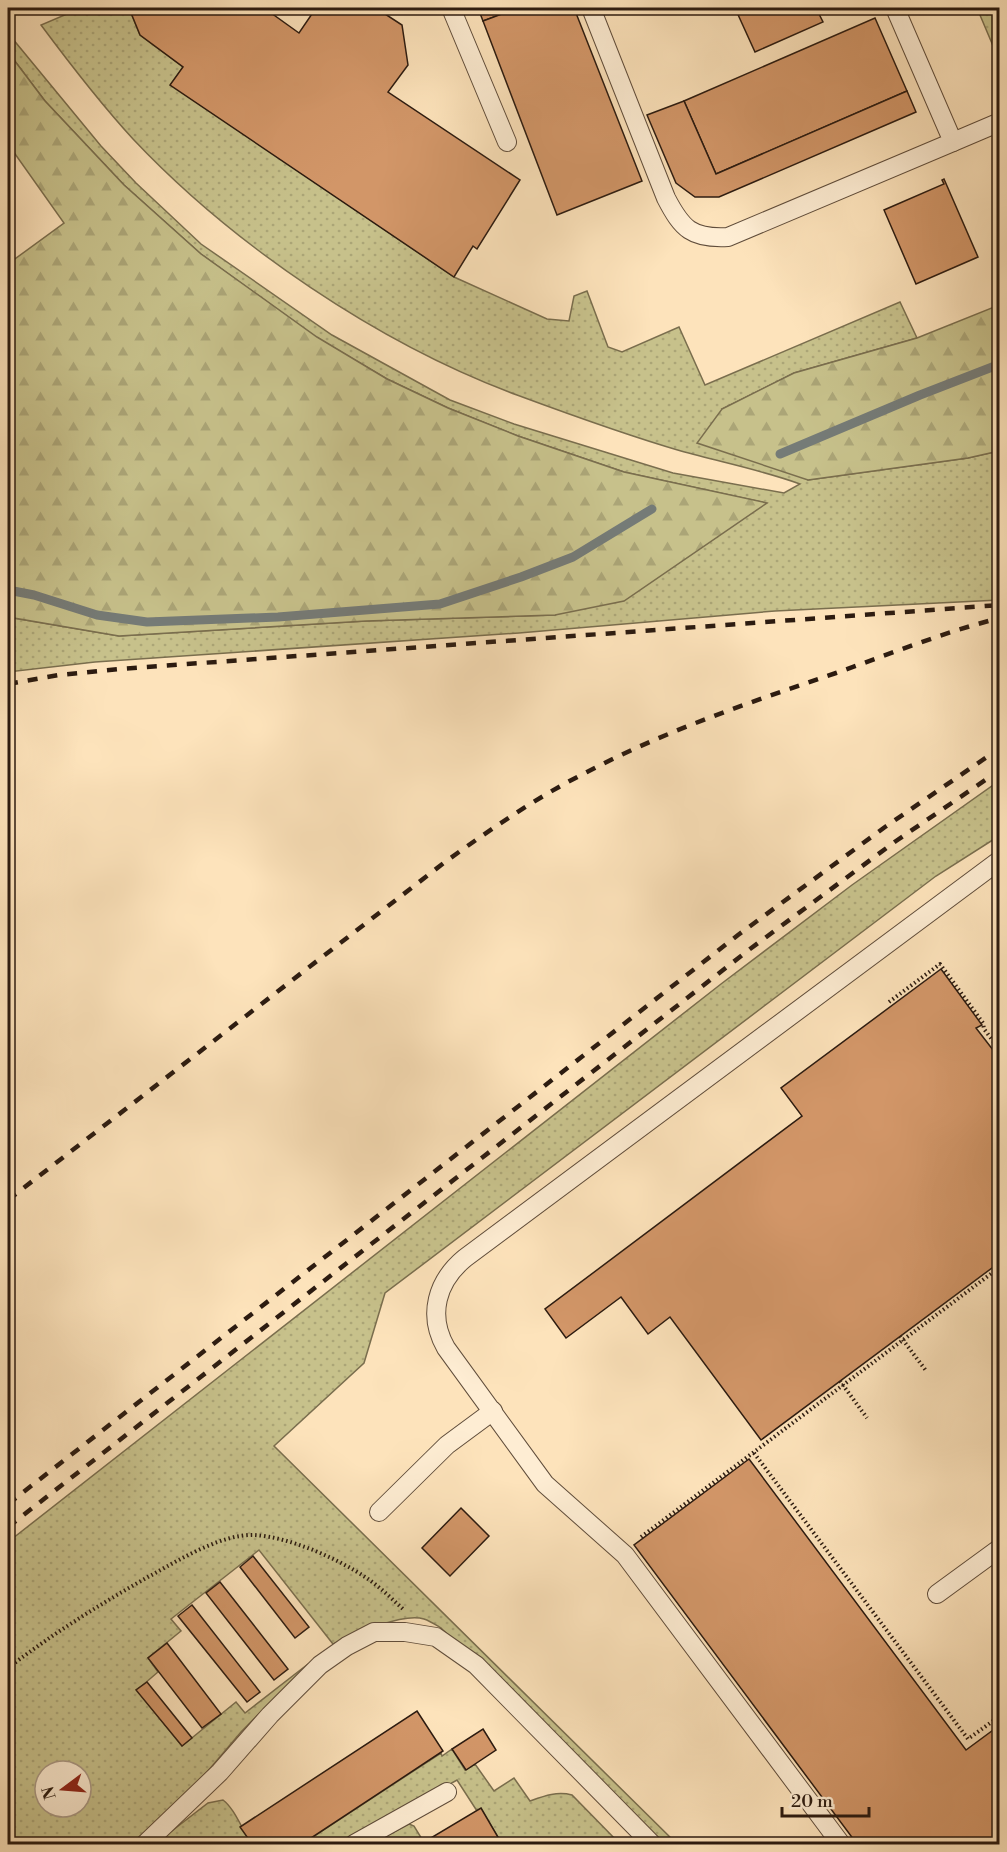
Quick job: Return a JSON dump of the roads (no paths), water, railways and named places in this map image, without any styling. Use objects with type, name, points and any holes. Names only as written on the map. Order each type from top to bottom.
[{"type":"lane","points":[[451,8],[507,142]]},
{"type":"lane","points":[[591,8],[666,198],[678,220],[693,233],[710,238],[728,237],[999,122]]},
{"type":"lane","points":[[895,8],[953,142]]},
{"type":"lane","points":[[841,1845],[622,1552],[545,1484],[446,1348],[436,1318],[438,1294],[454,1266],[999,860]]},
{"type":"lane","points":[[379,1512],[447,1445],[493,1412]]},
{"type":"lane","points":[[937,1594],[999,1548]]},
{"type":"lane","points":[[144,1845],[220,1772],[270,1715],[320,1665],[347,1646],[374,1632],[405,1632],[436,1637],[476,1665],[652,1845]]},
{"type":"lane","points":[[354,1845],[447,1792]]},
{"type":"waterway","points":[[780,454],[1000,364]]},
{"type":"waterway","points":[[8,590],[34,595],[97,615],[147,622],[278,617],[440,604],[573,557],[652,509]]},
{"type":"railway","points":[[8,684],[59,675],[119,669],[1000,605]]},
{"type":"railway","points":[[8,1200],[445,862],[550,792],[648,743],[741,706],[938,637],[1000,618]]},
{"type":"railway","points":[[8,1504],[738,935],[885,827],[1000,748]]},
{"type":"railway","points":[[8,1527],[750,949],[896,841],[1000,770]]}]
